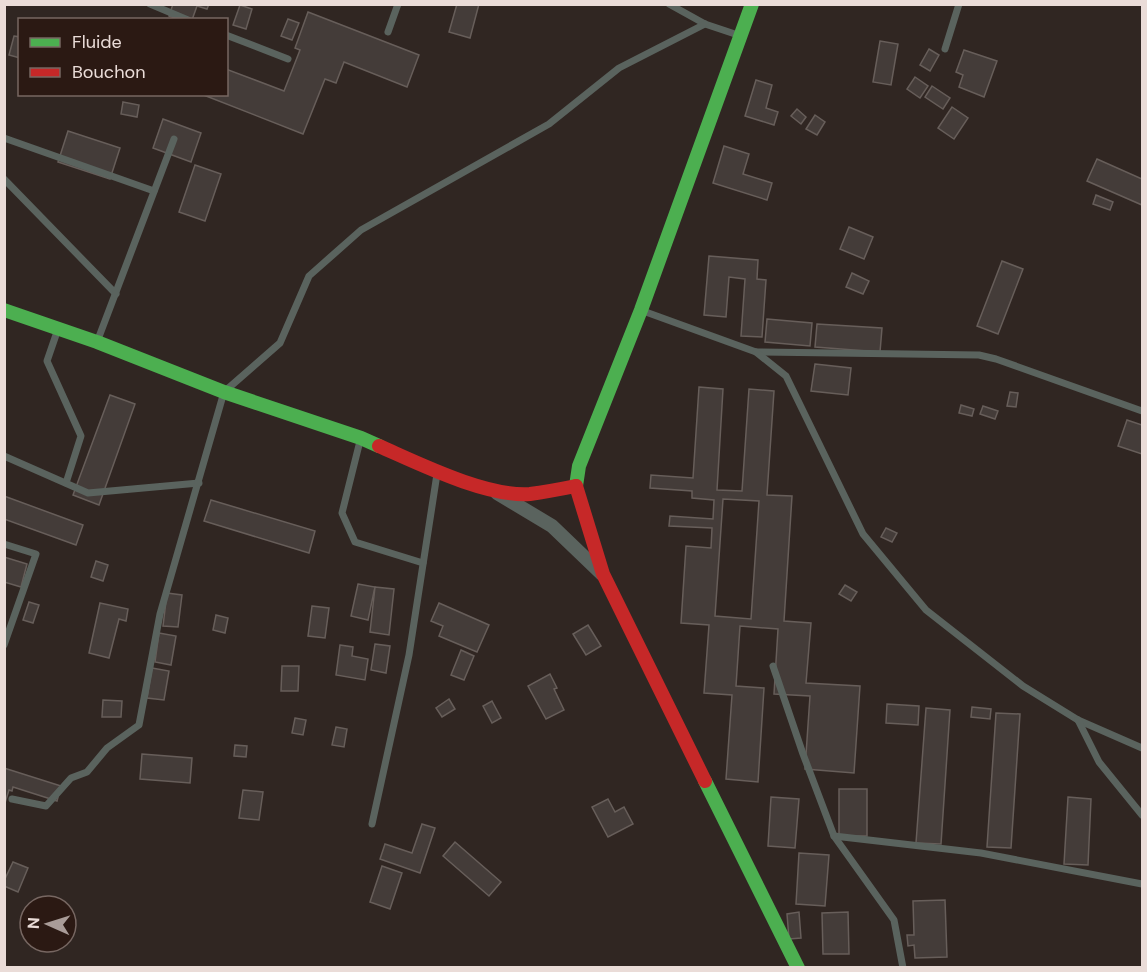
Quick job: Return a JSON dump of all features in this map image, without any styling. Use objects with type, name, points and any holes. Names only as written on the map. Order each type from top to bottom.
[{"type":"street","points":[[752,4],[641,310],[579,466],[576,486],[603,574],[798,968]]},
{"type":"street","points":[[4,310],[97,342],[224,392],[361,438],[437,471],[493,490],[528,494],[576,486]]},
{"type":"street","points":[[493,490],[552,526],[603,574]]},
{"type":"lane","points":[[150,4],[183,18]]},
{"type":"lane","points":[[388,32],[398,4]]},
{"type":"lane","points":[[669,4],[705,24],[740,36]]},
{"type":"lane","points":[[945,49],[959,4]]},
{"type":"lane","points":[[12,799],[46,806],[71,778],[87,772],[107,748],[139,725],[160,614],[224,392],[280,343],[309,276],[361,230],[549,124],[619,68],[705,24]]},
{"type":"lane","points":[[228,36],[288,59]]},
{"type":"lane","points":[[4,138],[154,190]]},
{"type":"lane","points":[[97,342],[174,139]]},
{"type":"lane","points":[[4,179],[116,294]]},
{"type":"lane","points":[[641,310],[756,352],[786,376],[863,534],[926,610],[1023,686],[1078,720],[1143,748]]},
{"type":"lane","points":[[58,329],[47,361],[81,436],[66,483]]},
{"type":"lane","points":[[756,352],[979,355],[1143,411]]},
{"type":"lane","points":[[361,438],[342,513],[355,542],[423,563]]},
{"type":"lane","points":[[4,456],[88,493],[199,483]]},
{"type":"lane","points":[[372,824],[409,655],[437,471]]},
{"type":"lane","points":[[4,544],[36,554],[4,645]]},
{"type":"lane","points":[[773,666],[834,837],[894,920],[903,968]]},
{"type":"lane","points":[[1078,720],[1099,762],[1143,815]]},
{"type":"lane","points":[[834,837],[981,853],[1143,884]]},
{"type":"building","points":[[173,4],[209,4],[207,9],[197,6],[193,18],[169,16]]},
{"type":"building","points":[[457,4],[479,4],[470,38],[449,32]]},
{"type":"building","points":[[240,5],[252,9],[246,29],[233,25]]},
{"type":"building","points":[[308,12],[419,55],[407,87],[344,62],[336,83],[325,79],[303,134],[206,96],[228,96],[228,70],[284,91],[300,50],[295,48]]},
{"type":"building","points":[[288,19],[299,23],[292,40],[281,36]]},
{"type":"building","points":[[14,36],[18,37],[18,57],[9,55]]},
{"type":"building","points":[[880,41],[898,44],[891,85],[873,82]]},
{"type":"building","points":[[929,49],[939,55],[930,71],[920,65]]},
{"type":"building","points":[[964,50],[997,61],[984,97],[959,87],[963,75],[956,72]]},
{"type":"building","points":[[915,77],[928,86],[920,98],[907,89]]},
{"type":"building","points":[[756,80],[772,85],[766,108],[778,112],[774,125],[745,116]]},
{"type":"building","points":[[932,86],[950,98],[943,109],[925,97]]},
{"type":"building","points":[[123,102],[139,105],[137,117],[121,114]]},
{"type":"building","points":[[952,107],[968,118],[954,139],[938,128]]},
{"type":"building","points":[[797,109],[806,117],[801,124],[791,116]]},
{"type":"building","points":[[815,115],[825,122],[817,135],[806,129]]},
{"type":"building","points":[[163,119],[201,133],[191,162],[153,148]]},
{"type":"building","points":[[68,131],[120,148],[110,179],[58,162]]},
{"type":"building","points":[[724,146],[749,154],[743,174],[772,183],[767,200],[713,183]]},
{"type":"building","points":[[1097,159],[1142,179],[1142,205],[1087,181]]},
{"type":"building","points":[[195,165],[221,174],[205,221],[179,212]]},
{"type":"building","points":[[1096,195],[1113,202],[1110,210],[1093,204]]},
{"type":"building","points":[[849,227],[873,237],[864,259],[840,249]]},
{"type":"building","points":[[709,256],[758,260],[757,279],[766,280],[762,337],[741,336],[745,279],[729,277],[726,317],[704,315]]},
{"type":"building","points":[[1002,261],[1023,269],[998,334],[977,326]]},
{"type":"building","points":[[852,273],[869,281],[863,294],[846,287]]},
{"type":"building","points":[[767,319],[812,323],[810,346],[765,342]]},
{"type":"building","points":[[817,324],[882,328],[880,352],[815,347]]},
{"type":"building","points":[[815,364],[851,368],[848,395],[811,391]]},
{"type":"building","points":[[699,387],[723,389],[717,490],[742,491],[749,389],[774,391],[767,495],[792,496],[784,621],[811,623],[806,683],[860,686],[854,773],[805,769],[810,696],[774,694],[778,629],[740,626],[736,686],[764,688],[758,782],[726,779],[732,695],[704,693],[709,625],[681,623],[686,546],[711,548],[712,528],[669,526],[670,516],[713,519],[714,500],[692,498],[692,491],[650,488],[651,475],[693,478]],"holes":[[[723,499],[759,501],[751,619],[715,616]]]},
{"type":"building","points":[[1010,392],[1018,393],[1016,407],[1007,406]]},
{"type":"building","points":[[110,395],[135,404],[99,505],[73,495]]},
{"type":"building","points":[[961,405],[974,409],[972,416],[959,413]]},
{"type":"building","points":[[983,406],[998,411],[995,419],[980,414]]},
{"type":"building","points":[[1127,420],[1142,425],[1142,454],[1118,446]]},
{"type":"building","points":[[4,496],[83,525],[76,545],[4,519]]},
{"type":"building","points":[[211,500],[315,531],[309,553],[204,521]]},
{"type":"building","points":[[886,528],[897,533],[892,542],[881,537]]},
{"type":"building","points":[[4,557],[27,564],[21,587],[4,582]]},
{"type":"building","points":[[96,561],[108,565],[103,581],[91,577]]},
{"type":"building","points":[[358,584],[375,587],[368,620],[351,616]]},
{"type":"building","points":[[845,585],[857,592],[851,601],[839,594]]},
{"type":"building","points":[[375,587],[394,589],[389,635],[370,632]]},
{"type":"building","points":[[167,593],[182,595],[178,627],[163,626]]},
{"type":"building","points":[[29,602],[39,605],[33,623],[23,620]]},
{"type":"building","points":[[100,603],[128,609],[126,621],[119,619],[109,658],[89,653]]},
{"type":"building","points":[[439,603],[489,625],[477,652],[439,636],[443,626],[431,621]]},
{"type":"building","points":[[312,606],[329,608],[325,638],[308,636]]},
{"type":"building","points":[[216,615],[228,618],[225,633],[213,630]]},
{"type":"building","points":[[588,625],[601,646],[586,655],[573,634]]},
{"type":"building","points":[[159,633],[176,636],[171,665],[155,662]]},
{"type":"building","points":[[375,644],[390,646],[386,673],[371,670]]},
{"type":"building","points":[[340,645],[353,647],[352,656],[368,659],[365,680],[336,675]]},
{"type":"building","points":[[461,650],[474,656],[464,680],[451,675]]},
{"type":"building","points":[[282,666],[299,666],[298,691],[281,691]]},
{"type":"building","points":[[152,668],[169,671],[164,700],[147,698]]},
{"type":"building","points":[[550,674],[564,710],[546,719],[528,686]]},
{"type":"building","points":[[449,699],[455,709],[442,717],[436,708]]},
{"type":"building","points":[[103,700],[122,701],[121,717],[102,717]]},
{"type":"building","points":[[492,701],[501,718],[492,723],[483,706]]},
{"type":"building","points":[[887,704],[919,706],[918,725],[886,723]]},
{"type":"building","points":[[972,707],[991,709],[990,719],[971,717]]},
{"type":"building","points":[[926,708],[950,710],[941,844],[916,843]]},
{"type":"building","points":[[996,713],[1020,714],[1011,848],[987,847]]},
{"type":"building","points":[[295,718],[306,720],[303,735],[292,733]]},
{"type":"building","points":[[336,727],[347,729],[344,747],[332,745]]},
{"type":"building","points":[[235,745],[247,746],[246,757],[234,756]]},
{"type":"building","points":[[142,754],[192,758],[190,783],[140,779]]},
{"type":"building","points":[[4,768],[61,786],[57,801],[13,787],[12,791],[9,790],[4,806]]},
{"type":"building","points":[[839,789],[867,789],[867,836],[839,836]]},
{"type":"building","points":[[243,790],[263,792],[259,820],[239,818]]},
{"type":"building","points":[[771,797],[799,799],[795,848],[768,846]]},
{"type":"building","points":[[1068,797],[1091,799],[1088,865],[1064,864]]},
{"type":"building","points":[[608,799],[615,812],[624,807],[633,824],[608,837],[592,807]]},
{"type":"building","points":[[422,824],[435,828],[420,873],[380,859],[385,844],[412,853]]},
{"type":"building","points":[[455,842],[501,882],[489,896],[443,856]]},
{"type":"building","points":[[799,853],[829,855],[825,906],[796,904]]},
{"type":"building","points":[[13,862],[28,868],[18,892],[4,886]]},
{"type":"building","points":[[382,866],[402,873],[390,909],[370,902]]},
{"type":"building","points":[[945,900],[947,957],[915,958],[914,945],[908,946],[907,935],[914,935],[913,901]]},
{"type":"building","points":[[799,912],[801,938],[789,939],[787,914]]},
{"type":"building","points":[[848,912],[849,954],[823,954],[822,913]]},
{"type":"traffic: fast","points":[[576,486],[579,466],[641,310],[752,4]]},
{"type":"traffic: fast","points":[[4,310],[97,342],[224,392],[379,446]]},
{"type":"traffic: fast","points":[[705,781],[798,968]]},
{"type":"traffic: jam","points":[[379,446],[453,478],[513,494],[530,494],[576,486]]},
{"type":"traffic: jam","points":[[576,486],[603,574],[705,781]]}]
